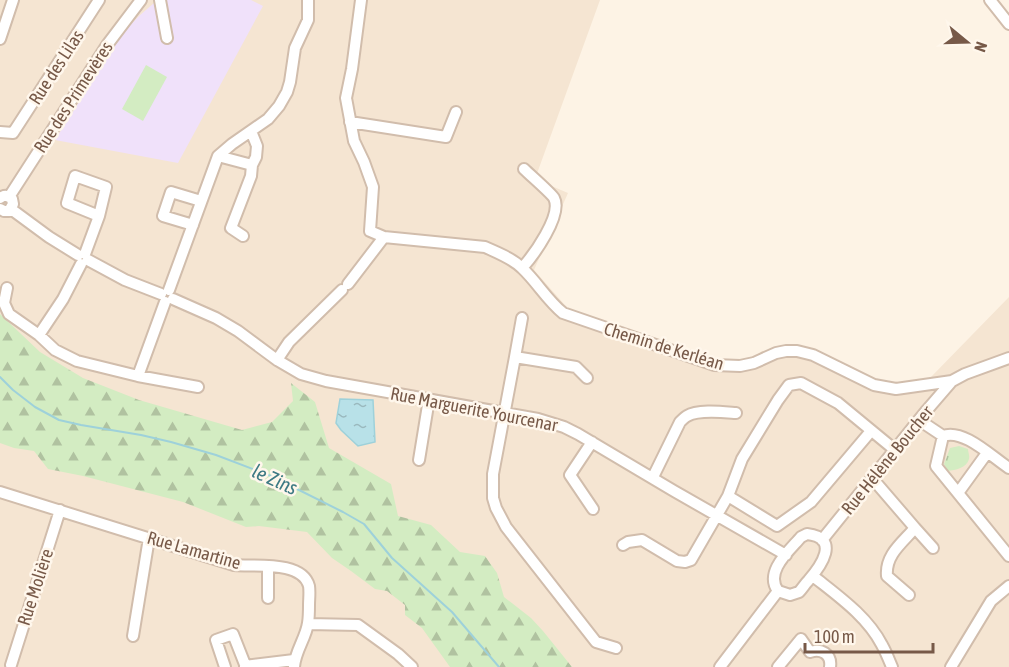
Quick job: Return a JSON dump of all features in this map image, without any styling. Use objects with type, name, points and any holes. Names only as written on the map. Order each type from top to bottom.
[{"type":"street","points":[[0,39],[13,0]]},
{"type":"street","name":"Rue des Lilas","points":[[0,132],[13,133],[99,0]]},
{"type":"street","name":"Rue des Primevères","points":[[4,197],[107,45],[141,0]]},
{"type":"street","points":[[160,0],[167,38]]},
{"type":"street","points":[[138,376],[218,156],[268,119],[287,92],[295,48],[308,20],[308,0]]},
{"type":"street","points":[[278,360],[289,342],[345,287],[384,237],[370,231],[373,187],[354,141],[346,98],[361,0]]},
{"type":"street","points":[[990,0],[1009,24]]},
{"type":"street","points":[[350,122],[446,137],[456,112]]},
{"type":"street","points":[[243,237],[231,228],[256,157],[257,146],[251,131]]},
{"type":"street","points":[[218,156],[252,165]]},
{"type":"street","points":[[522,268],[538,248],[557,211],[555,199],[524,169]]},
{"type":"street","points":[[193,225],[162,216],[171,192],[201,201]]},
{"type":"street","points":[[3,210],[13,202],[4,197]]},
{"type":"street","name":"Rue Marguerite Yourcenar","points":[[3,210],[83,258],[125,280],[216,318],[301,374],[326,381],[505,412],[564,427],[786,555]]},
{"type":"street","points":[[39,335],[63,299],[83,258],[99,216]]},
{"type":"street","name":"Chemin de Kerléan","points":[[384,237],[475,246],[498,253],[522,268],[546,298],[563,313],[714,365],[740,366],[754,363],[776,353],[796,351],[813,355],[874,385],[903,388],[952,381],[1009,358]]},
{"type":"street","points":[[7,288],[4,303],[9,314],[39,335],[55,351],[77,361],[138,376],[198,387]]},
{"type":"street","points":[[522,318],[493,474],[493,498],[507,527],[596,642],[616,648]]},
{"type":"street","points":[[515,357],[576,367],[587,378]]},
{"type":"street","name":"Rue Hélène Boucher","points":[[822,540],[952,381]]},
{"type":"street","points":[[623,545],[642,540],[677,561],[691,560],[728,496],[742,459],[789,385],[801,383],[838,403],[895,450]]},
{"type":"street","points":[[419,460],[429,399]]},
{"type":"street","points":[[653,477],[680,422],[686,416],[694,413],[736,413]]},
{"type":"street","points":[[919,420],[943,436]]},
{"type":"street","points":[[728,496],[777,526],[811,502],[871,431]]},
{"type":"street","points":[[943,436],[950,433],[965,437],[1009,468]]},
{"type":"street","points":[[943,436],[936,466],[1009,556]]},
{"type":"street","points":[[591,442],[570,476],[593,509]]},
{"type":"street","points":[[958,493],[987,453]]},
{"type":"street","points":[[872,478],[933,548]]},
{"type":"street","name":"Rue Lamartine","points":[[0,492],[234,565],[281,566],[294,570],[305,579],[309,587],[308,624],[294,664]]},
{"type":"street","name":"Rue Molière","points":[[10,666],[60,510]]},
{"type":"street","points":[[909,595],[887,576],[886,568],[888,558],[915,528]]},
{"type":"street","points":[[807,534],[814,535],[822,540],[826,549],[825,558],[813,576],[800,591],[790,595],[778,591],[772,580],[775,570],[801,537],[807,534]]},
{"type":"street","points":[[134,636],[149,538]]},
{"type":"street","points":[[268,566],[268,598]]},
{"type":"street","points":[[813,576],[855,610],[868,624],[882,644],[892,667]]},
{"type":"street","points":[[951,667],[991,601],[1009,586]]},
{"type":"street","points":[[720,667],[778,591]]},
{"type":"street","points":[[308,624],[358,625],[399,655],[411,667]]},
{"type":"street","points":[[225,667],[216,640],[233,634],[245,667],[294,664]]},
{"type":"street","points":[[778,667],[801,639],[810,652],[817,650],[824,652],[828,656],[830,667]]},
{"type":"shaded area","points":[[0,0],[600,0],[535,179],[568,193],[534,270],[572,313],[725,363],[750,360],[762,351],[809,347],[886,386],[919,382],[931,377],[1009,297],[1009,667],[0,667]]},
{"type":"shaded area","points":[[167,0],[251,0],[263,6],[178,163],[55,140],[123,33],[154,3],[166,3]]},
{"type":"green space","points":[[146,65],[167,77],[143,121],[122,109]]},
{"type":"green space","points":[[0,314],[40,352],[83,378],[139,400],[242,430],[272,422],[293,401],[291,383],[315,402],[329,448],[391,484],[398,516],[431,525],[460,552],[485,556],[497,573],[504,597],[531,618],[572,667],[450,667],[422,628],[405,615],[405,605],[387,591],[375,589],[332,558],[307,532],[259,526],[246,527],[183,502],[48,469],[34,451],[0,443]]},
{"type":"green space","points":[[959,446],[968,449],[968,462],[960,468],[948,471],[944,464],[950,448]]},
{"type":"water","points":[[340,399],[373,400],[375,442],[358,446],[341,430],[336,423]]},
{"type":"waterway","name":"le Zins","points":[[0,377],[35,407],[59,420],[141,435],[216,455],[271,476],[364,524],[392,558],[452,612],[499,667]]}]
